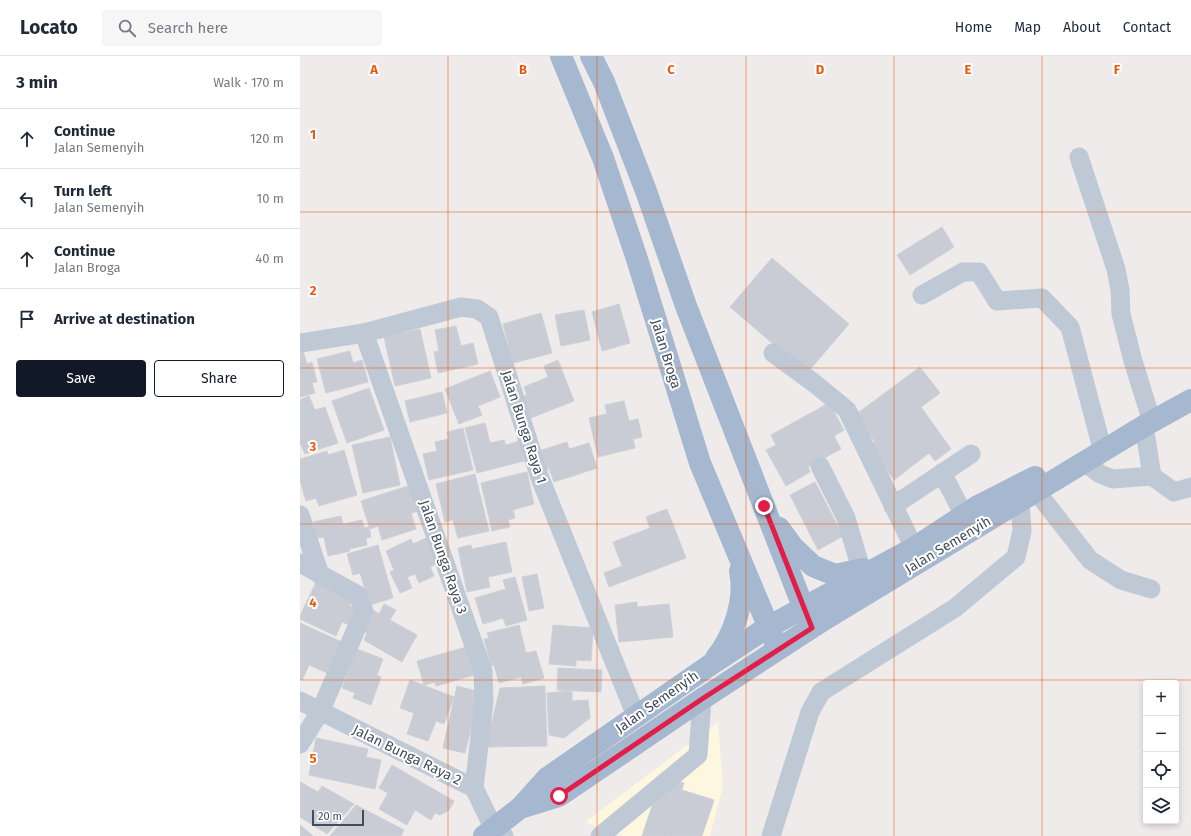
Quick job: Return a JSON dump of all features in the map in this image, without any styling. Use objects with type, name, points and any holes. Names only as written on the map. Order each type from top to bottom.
[{"type":"main road","name":"Jalan Broga","points":[[561,56],[604,158],[638,259],[700,463],[779,650]]},
{"type":"main road","points":[[591,56],[604,82],[646,191],[686,306],[805,612]]},
{"type":"main road","name":"Jalan Semenyih","points":[[494,834],[547,778],[713,663],[768,627],[805,612],[1028,496],[1191,400]]},
{"type":"main road","name":"Jalan Semenyih","points":[[520,808],[559,796],[702,699],[779,650],[805,612],[870,569],[914,548],[978,506],[1031,479],[1084,462]]},
{"type":"main road","points":[[764,506],[793,547],[813,566],[836,575],[870,569]]},
{"type":"main road","points":[[713,663],[730,636],[740,607],[741,577],[735,548]]},
{"type":"street","points":[[1079,157],[1116,269],[1120,290],[1121,314],[1148,424],[1152,476]]},
{"type":"street","points":[[922,295],[963,272],[979,272],[997,301],[1042,298],[1070,327],[1103,452]]},
{"type":"street","name":"Jalan Bunga Raya 1","points":[[300,343],[364,333],[461,307],[477,309],[489,317],[540,478],[636,716]]},
{"type":"street","name":"Jalan Bunga Raya 3","points":[[364,333],[483,671],[484,702],[474,788]]},
{"type":"street","points":[[773,353],[814,383],[847,410],[914,548]]},
{"type":"street","points":[[893,506],[971,454]]},
{"type":"street","points":[[1084,462],[1100,474],[1113,479],[1152,476],[1174,492],[1191,487]]},
{"type":"street","points":[[820,466],[870,569]]},
{"type":"street","points":[[942,473],[964,515]]},
{"type":"street","points":[[1028,496],[1090,560],[1121,580],[1151,590]]},
{"type":"street","points":[[771,836],[810,712],[821,692],[955,608],[1016,557],[1028,496]]},
{"type":"street","points":[[300,515],[320,575]]},
{"type":"street","points":[[300,564],[358,595],[364,611],[320,712],[300,744]]},
{"type":"street","points":[[600,836],[698,755],[702,699]]},
{"type":"street","name":"Jalan Bunga Raya 2","points":[[300,702],[474,788],[494,834]]},
{"type":"shaded area","points":[[718,722],[723,787],[710,836],[623,836],[585,822]]},
{"type":"building","points":[[942,227],[954,247],[910,275],[897,255]]},
{"type":"building","points":[[772,258],[849,324],[807,373],[730,307]]},
{"type":"building","points":[[619,304],[630,343],[602,351],[592,312]]},
{"type":"building","points":[[584,310],[590,340],[561,346],[555,315]]},
{"type":"building","points":[[541,313],[552,353],[513,363],[503,324]]},
{"type":"building","points":[[456,326],[461,346],[473,343],[478,364],[438,373],[434,352],[439,351],[435,330]]},
{"type":"building","points":[[420,329],[431,378],[395,386],[384,337]]},
{"type":"building","points":[[302,348],[307,364],[312,362],[317,382],[312,383],[315,393],[300,397],[300,349]]},
{"type":"building","points":[[350,351],[353,363],[362,360],[368,382],[326,393],[317,359]]},
{"type":"building","points":[[558,360],[574,401],[528,419],[520,398],[527,395],[524,387],[548,377],[544,366]]},
{"type":"building","points":[[920,367],[940,393],[921,407],[951,449],[935,461],[929,453],[894,480],[869,446],[875,442],[855,415]]},
{"type":"building","points":[[490,371],[500,397],[478,406],[482,415],[459,424],[445,389]]},
{"type":"building","points":[[369,388],[384,430],[347,443],[332,401]]},
{"type":"building","points":[[442,392],[447,413],[410,422],[405,401]]},
{"type":"building","points":[[309,396],[315,410],[325,407],[338,443],[305,454],[300,445],[300,400]]},
{"type":"building","points":[[624,401],[629,421],[638,419],[642,437],[633,439],[635,448],[598,457],[589,418],[607,414],[605,405]]},
{"type":"building","points":[[829,403],[844,430],[834,436],[841,449],[808,467],[810,472],[786,486],[766,450],[776,445],[771,435]]},
{"type":"building","points":[[485,423],[490,443],[504,440],[506,445],[519,441],[524,461],[477,473],[465,428]]},
{"type":"building","points":[[463,428],[473,470],[429,480],[423,454],[437,451],[435,442],[449,439],[447,432]]},
{"type":"building","points":[[390,437],[400,485],[363,493],[352,445]]},
{"type":"building","points":[[567,442],[569,449],[589,443],[597,468],[554,482],[549,468],[545,470],[539,451]]},
{"type":"building","points":[[344,450],[357,495],[319,506],[316,498],[306,501],[300,481],[300,459],[327,451],[328,455]]},
{"type":"building","points":[[527,472],[534,504],[513,510],[515,518],[508,520],[510,527],[492,531],[481,483]]},
{"type":"building","points":[[475,474],[489,531],[458,538],[453,520],[445,522],[436,484]]},
{"type":"building","points":[[815,482],[843,536],[818,550],[790,495]]},
{"type":"building","points":[[411,485],[419,511],[411,513],[416,529],[382,540],[378,526],[370,529],[361,501]]},
{"type":"building","points":[[667,509],[686,558],[609,587],[604,573],[622,566],[613,542],[650,528],[646,517]]},
{"type":"building","points":[[341,516],[343,524],[362,520],[364,528],[369,527],[371,537],[366,538],[367,545],[328,556],[324,537],[317,538],[313,522]]},
{"type":"building","points":[[426,538],[438,563],[430,567],[434,576],[419,583],[415,574],[407,577],[412,588],[400,593],[390,572],[394,570],[386,551],[411,539],[413,544]]},
{"type":"building","points":[[506,542],[512,572],[488,577],[490,587],[467,592],[458,548],[471,545],[472,549]]},
{"type":"building","points":[[378,545],[393,598],[370,605],[360,573],[353,575],[347,554]]},
{"type":"building","points":[[537,574],[544,608],[529,611],[522,577]]},
{"type":"building","points":[[515,577],[527,620],[506,626],[503,618],[483,624],[475,598],[506,589],[503,580]]},
{"type":"building","points":[[317,580],[352,600],[350,606],[356,609],[349,625],[342,622],[336,636],[300,619]]},
{"type":"building","points":[[637,602],[637,607],[669,604],[673,637],[619,642],[615,605]]},
{"type":"building","points":[[384,604],[396,610],[390,620],[417,635],[402,662],[364,640],[367,633],[361,630],[373,610],[379,614]]},
{"type":"building","points":[[300,623],[342,642],[327,673],[309,665],[302,680],[300,679]]},
{"type":"building","points":[[519,625],[526,653],[536,651],[544,678],[523,684],[521,677],[499,683],[494,665],[491,666],[484,639],[489,638],[487,633]]},
{"type":"building","points":[[553,625],[593,628],[591,661],[576,660],[576,666],[549,664]]},
{"type":"building","points":[[470,646],[478,674],[436,686],[435,682],[424,685],[417,661]]},
{"type":"building","points":[[357,649],[383,659],[377,675],[381,677],[371,705],[353,698],[355,693],[342,688]]},
{"type":"building","points":[[558,668],[602,670],[601,692],[557,690]]},
{"type":"building","points":[[410,680],[454,697],[444,724],[436,721],[428,741],[407,734],[414,713],[400,708]]},
{"type":"building","points":[[457,686],[480,692],[465,753],[443,748]]},
{"type":"building","points":[[545,686],[547,746],[486,747],[500,688]]},
{"type":"building","points":[[572,691],[572,701],[588,700],[590,718],[564,738],[549,735],[547,693]]},
{"type":"building","points":[[316,738],[368,749],[366,757],[381,760],[375,789],[309,775]]},
{"type":"building","points":[[392,765],[454,801],[449,810],[440,815],[435,813],[431,820],[415,810],[407,825],[379,809],[388,793],[379,788]]},
{"type":"building","points":[[662,776],[684,783],[667,836],[642,836]]},
{"type":"building","points":[[300,782],[318,792],[322,786],[354,804],[327,834],[300,817]]},
{"type":"building","points":[[682,790],[714,800],[702,836],[667,836]]},
{"type":"building","points":[[356,805],[404,830],[401,836],[330,836]]},
{"type":"building","points":[[300,825],[313,836],[300,836]]},
{"type":"route","points":[[559,796],[702,699],[812,628],[803,609],[764,506]]}]
